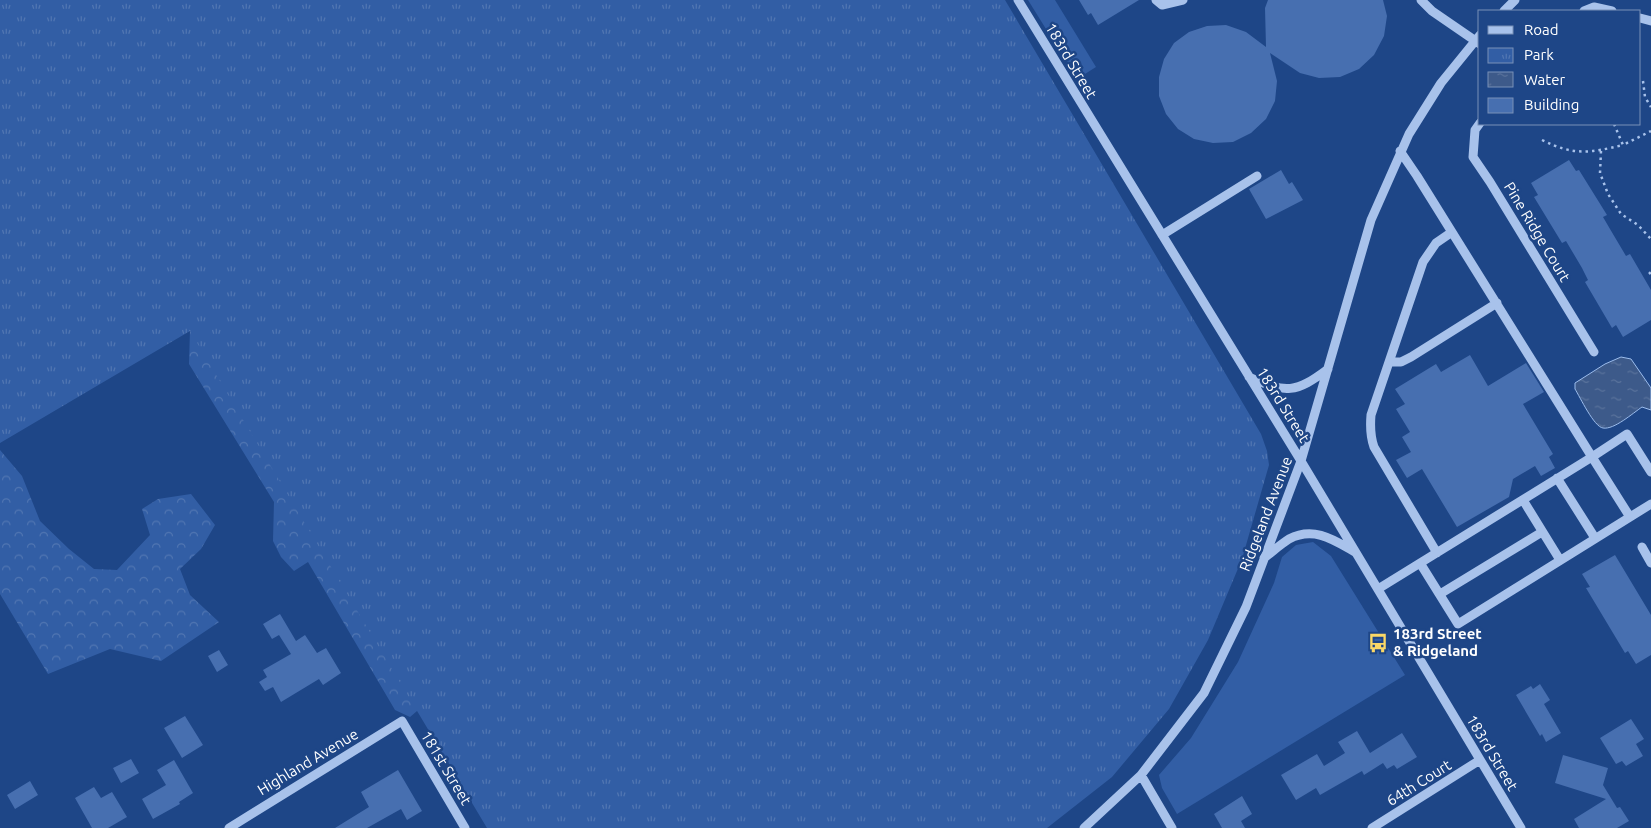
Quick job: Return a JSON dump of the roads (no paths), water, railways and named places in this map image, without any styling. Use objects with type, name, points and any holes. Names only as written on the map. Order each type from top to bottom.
[{"type":"street","name":"183rd Street","points":[[1018,0],[1302,461],[1521,828]]},
{"type":"street","points":[[1156,0],[1162,5],[1183,0]]},
{"type":"street","points":[[1421,0],[1432,11],[1478,40]]},
{"type":"street","points":[[1505,10],[1515,0]]},
{"type":"street","points":[[1586,10],[1594,6],[1608,10]]},
{"type":"street","name":"Ridgeland Avenue","points":[[1084,828],[1141,776],[1204,693],[1246,607],[1302,461],[1371,220],[1408,134],[1441,83],[1478,40]]},
{"type":"street","name":"Pine Ridge Court","points":[[1479,125],[1475,130],[1473,157],[1594,352]]},
{"type":"street","points":[[1400,151],[1630,517]]},
{"type":"street","points":[[1162,235],[1257,176]]},
{"type":"street","points":[[1437,553],[1374,447],[1370,437],[1371,415],[1423,262],[1436,243],[1452,232]]},
{"type":"street","points":[[1389,362],[1401,362],[1412,357],[1496,303]]},
{"type":"street","points":[[1249,376],[1269,386],[1293,389],[1308,384],[1328,369]]},
{"type":"street","points":[[1378,590],[1627,434],[1651,472]]},
{"type":"street","points":[[1557,478],[1595,538]]},
{"type":"street","points":[[1523,500],[1560,560]]},
{"type":"street","points":[[1420,563],[1458,624],[1651,504]]},
{"type":"street","points":[[1440,594],[1542,532]]},
{"type":"street","points":[[1264,558],[1290,539],[1313,533],[1328,536],[1356,553]]},
{"type":"street","points":[[1642,547],[1651,563]]},
{"type":"street","name":"Highland Avenue","points":[[229,828],[402,721]]},
{"type":"street","name":"181st Street","points":[[402,721],[465,828]]},
{"type":"street","name":"64th Court","points":[[1372,828],[1480,760]]},
{"type":"street","points":[[1141,776],[1172,828]]},
{"type":"water","points":[[1621,357],[1631,359],[1651,388],[1651,410],[1642,407],[1618,424],[1603,428],[1596,423],[1588,411],[1575,389],[1575,383],[1605,364]]},
{"type":"place","name":"183rd Street & Ridgeland","points":[[1378,643]]}]
